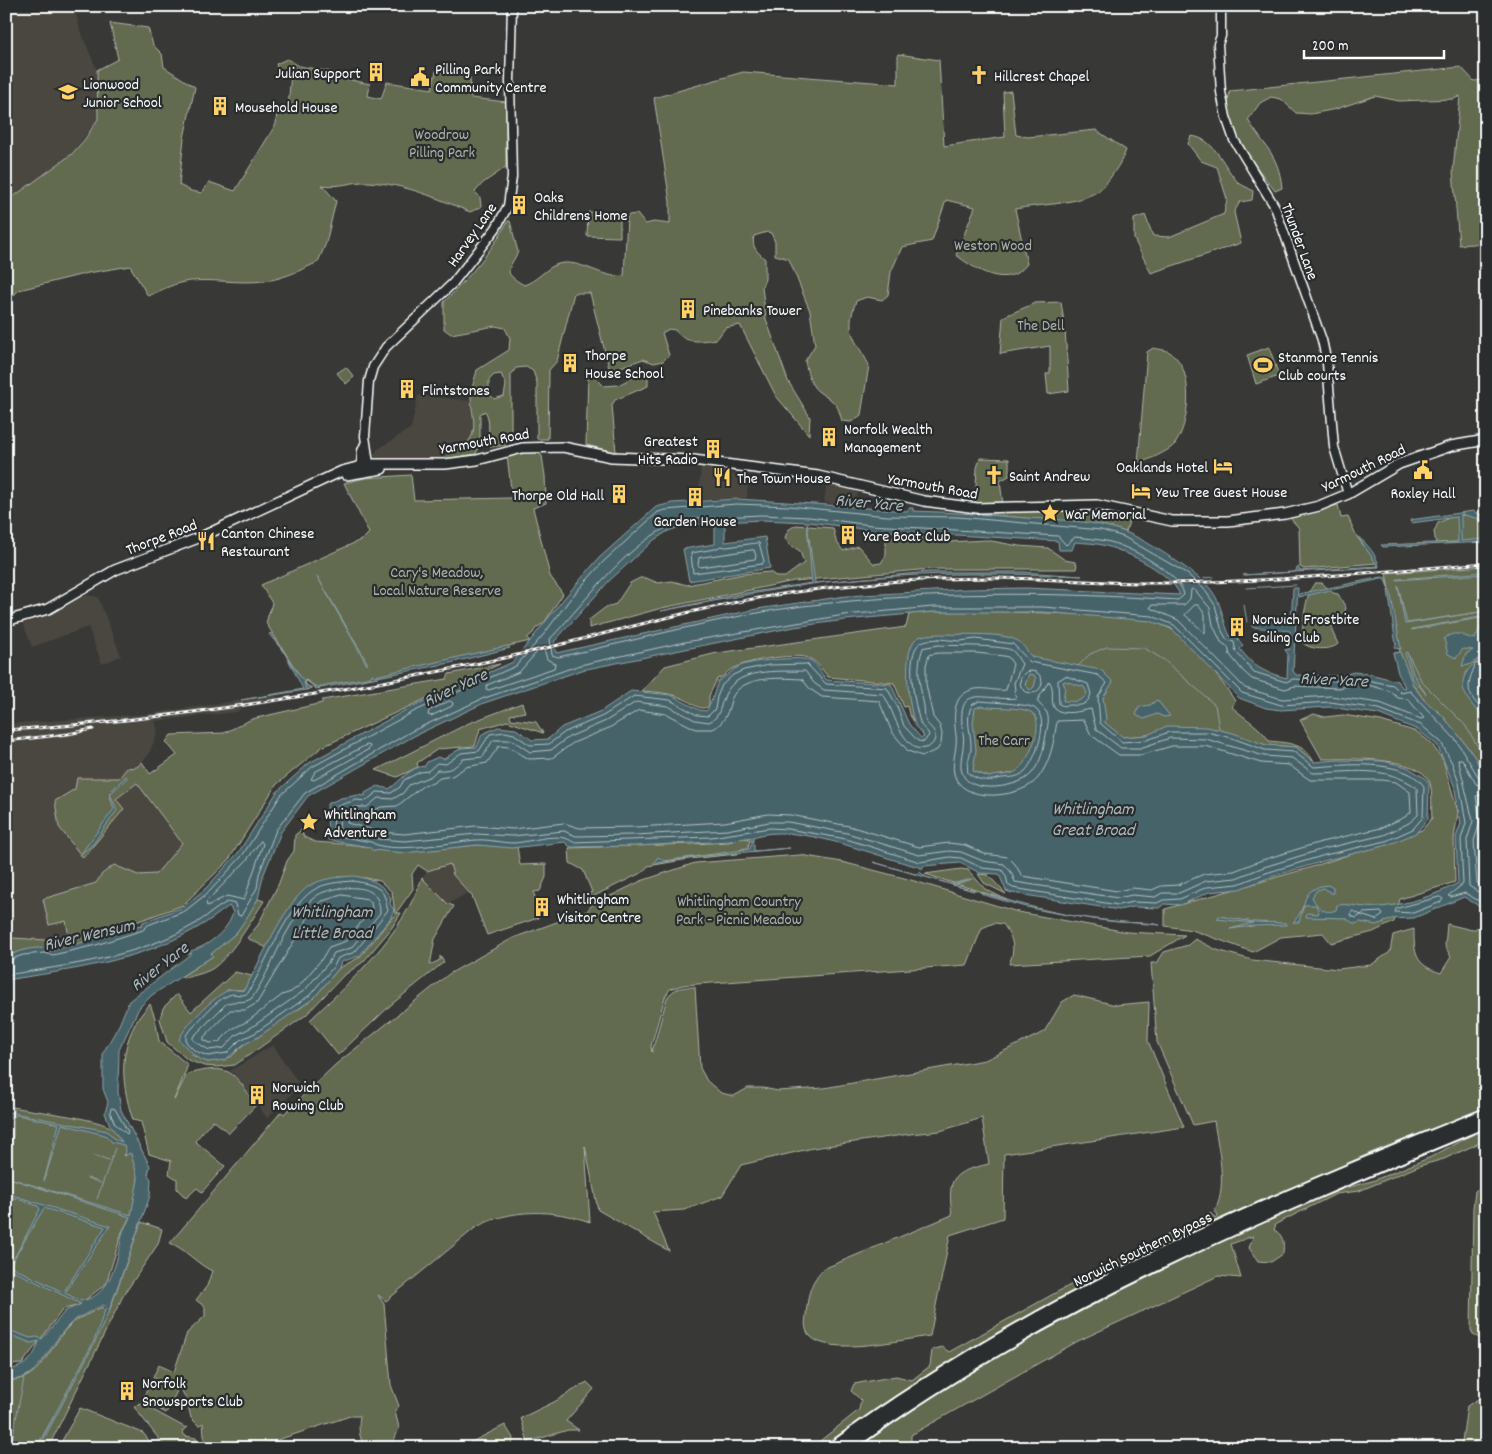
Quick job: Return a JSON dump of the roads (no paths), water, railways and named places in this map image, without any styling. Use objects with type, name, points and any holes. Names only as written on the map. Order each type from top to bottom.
[{"type":"highway","name":"Norwich Southern Bypass","points":[[832,1448],[962,1362],[1054,1309],[1129,1270],[1285,1198],[1486,1114]]},
{"type":"highway","name":"Norwich Southern Bypass","points":[[847,1448],[964,1370],[1108,1289],[1324,1190],[1486,1122]]},
{"type":"main road","name":"Yarmouth Road","points":[[365,468],[393,465],[445,464],[477,460],[522,448],[563,447],[612,457],[693,460],[818,476],[924,501],[977,508],[1097,505],[1172,521],[1228,521],[1266,517],[1313,508],[1348,494],[1399,464],[1451,446],[1486,440]]},
{"type":"main road","name":"Thorpe Road","points":[[6,621],[48,608],[115,570],[186,544],[328,478],[365,468]]},
{"type":"street","name":"Harvey Lane","points":[[365,468],[362,451],[365,444],[369,381],[377,359],[453,282],[496,228],[508,206],[512,177],[510,84],[512,6]]},
{"type":"street","name":"Thunder Lane","points":[[1221,6],[1221,36],[1218,44],[1221,92],[1226,117],[1234,140],[1275,207],[1322,340],[1327,364],[1334,447],[1348,494]]},
{"type":"water","name":"River Yare","points":[[737,499],[907,511],[909,508],[913,508],[913,511],[1076,521],[1113,528],[1134,536],[1156,548],[1180,563],[1207,585],[1216,597],[1230,636],[1236,636],[1243,646],[1240,649],[1245,655],[1260,668],[1287,678],[1288,654],[1285,650],[1289,650],[1290,631],[1252,627],[1253,620],[1291,623],[1293,588],[1298,588],[1293,671],[1296,675],[1339,676],[1354,672],[1397,681],[1403,688],[1405,687],[1398,673],[1393,653],[1400,652],[1413,685],[1424,700],[1442,715],[1476,759],[1486,780],[1486,915],[1482,908],[1464,897],[1414,918],[1392,919],[1377,925],[1360,922],[1355,924],[1345,918],[1306,917],[1307,913],[1318,914],[1319,912],[1316,905],[1304,905],[1299,922],[1293,922],[1298,917],[1308,894],[1319,887],[1328,885],[1333,888],[1333,894],[1324,888],[1317,890],[1312,897],[1321,909],[1332,911],[1336,910],[1337,905],[1374,907],[1410,902],[1458,883],[1456,837],[1461,823],[1454,785],[1437,745],[1418,730],[1378,714],[1329,707],[1281,710],[1266,708],[1239,698],[1171,628],[1150,621],[1043,612],[933,612],[845,620],[794,627],[582,670],[484,703],[414,736],[308,796],[281,832],[263,876],[258,899],[236,933],[211,954],[213,956],[152,995],[139,1008],[119,1050],[118,1092],[121,1110],[150,1166],[148,1175],[151,1179],[150,1196],[109,1311],[95,1342],[39,1448],[37,1448],[94,1341],[106,1307],[103,1305],[71,1323],[60,1335],[42,1362],[27,1375],[18,1379],[6,1380],[6,1370],[27,1362],[34,1353],[39,1341],[31,1343],[6,1333],[6,1329],[30,1338],[37,1337],[42,1339],[65,1311],[81,1304],[6,1267],[6,1264],[81,1301],[91,1298],[106,1285],[111,1276],[123,1233],[130,1217],[6,1177],[131,1215],[138,1179],[131,1154],[125,1156],[126,1150],[124,1145],[112,1142],[105,1135],[62,1124],[44,1181],[59,1124],[17,1115],[6,1119],[8,1112],[107,1131],[115,1139],[122,1142],[110,1125],[105,1113],[108,1102],[103,1089],[103,1053],[119,1025],[129,1001],[192,953],[186,954],[186,952],[201,947],[215,938],[227,926],[233,912],[229,906],[201,926],[152,949],[80,968],[6,980],[6,957],[34,948],[51,951],[134,928],[122,920],[136,926],[142,925],[143,922],[183,907],[206,888],[238,853],[277,792],[309,763],[413,706],[513,662],[599,558],[656,507],[672,503]],"holes":[[[761,520],[809,522],[870,530],[1058,541],[1059,550],[1072,550],[1075,542],[1099,544],[1126,553],[1148,564],[1168,579],[1180,595],[1027,588],[968,589],[846,596],[757,609],[556,653],[554,642],[609,581],[654,540],[668,531],[680,527],[715,522],[715,544],[683,549],[689,581],[770,568],[765,537],[725,542],[725,522]]]},
{"type":"water","points":[[1473,511],[1486,518],[1486,521],[1461,514],[1461,541],[1486,539],[1486,542],[1383,547],[1381,545],[1458,542],[1457,517],[1411,523],[1410,520]]},
{"type":"water","points":[[807,523],[815,583],[841,580],[785,588],[661,611],[739,594],[812,583]]},
{"type":"water","points":[[1358,537],[1372,550],[1379,567],[1295,572],[1298,567],[1300,571],[1378,566]]},
{"type":"water","points":[[928,572],[1024,572],[1082,576],[954,574],[861,579]]},
{"type":"water","points":[[1486,572],[1486,574],[1396,580],[1398,579]]},
{"type":"water","points":[[317,576],[367,662],[367,665]]},
{"type":"water","points":[[1382,577],[1386,578],[1388,587],[1385,580],[1381,579],[1299,597],[1299,594]]},
{"type":"water","points":[[1398,586],[1407,623],[1486,611],[1405,624]]},
{"type":"water","points":[[1388,590],[1390,591],[1401,649],[1394,648],[1396,645]]},
{"type":"water","points":[[1486,617],[1411,630],[1412,629]]},
{"type":"water","points":[[1486,626],[1486,654],[1469,665],[1462,666],[1466,654],[1473,650],[1463,649],[1456,658],[1448,654],[1444,639],[1448,636],[1460,634],[1475,639],[1479,630]]},
{"type":"water","points":[[271,633],[285,654],[269,634]]},
{"type":"water","name":"Whitlingham Great Broad","points":[[936,634],[1009,637],[1021,643],[1032,657],[1101,670],[1113,682],[1103,698],[1106,719],[1104,722],[1123,737],[1147,735],[1167,726],[1207,727],[1233,733],[1266,745],[1296,747],[1314,762],[1337,760],[1383,761],[1407,767],[1425,778],[1429,784],[1428,819],[1416,833],[1388,845],[1327,860],[1239,889],[1209,892],[1181,905],[1164,904],[1159,908],[1133,907],[1119,910],[1012,893],[1006,891],[999,874],[980,873],[960,863],[923,866],[922,870],[920,867],[836,842],[791,834],[771,833],[753,837],[753,842],[751,842],[751,837],[730,841],[570,847],[565,842],[512,848],[477,845],[405,853],[372,850],[369,847],[328,840],[327,804],[341,798],[358,795],[365,796],[365,793],[378,786],[389,789],[414,769],[425,766],[427,762],[438,757],[444,759],[461,748],[477,747],[482,734],[498,727],[516,729],[532,740],[548,739],[562,727],[601,711],[631,691],[671,695],[699,710],[706,711],[718,681],[737,668],[754,662],[803,659],[815,663],[827,680],[891,684],[909,724],[921,738],[924,737],[915,725],[911,707],[907,670],[908,659],[910,649],[916,639]],"holes":[[[1029,674],[1034,675],[1036,679],[1034,687],[1030,690],[1025,685]],[[1063,682],[1084,687],[1087,693],[1085,697],[1080,700],[1063,701],[1065,687]],[[981,706],[1020,709],[1031,712],[1035,717],[1037,724],[1034,742],[1025,761],[1015,772],[989,777],[973,771],[976,750],[973,723],[975,708]]]},
{"type":"water","points":[[507,646],[510,648],[450,663],[316,689],[306,680],[316,687],[371,677],[372,674],[375,676]]},
{"type":"water","points":[[1407,652],[1413,674],[1426,694],[1412,678],[1405,653]]},
{"type":"water","points":[[287,656],[304,682],[306,690],[241,700],[303,689]]},
{"type":"water","points":[[1486,656],[1486,719],[1470,703],[1463,687],[1467,671]]},
{"type":"water","points":[[1157,700],[1170,716],[1164,717],[1157,714],[1144,719],[1136,715],[1139,707],[1150,705]]},
{"type":"water","points":[[126,776],[127,778],[110,794],[117,810],[93,844],[80,855],[114,809],[109,793]]},
{"type":"water","points":[[751,844],[754,844],[754,851],[790,848],[693,857],[653,864],[658,857],[664,861],[750,849]]},
{"type":"water","points":[[873,862],[915,874],[920,872],[926,877],[951,884],[972,879],[953,885]]},
{"type":"water","name":"Whitlingham Little Broad","points":[[354,876],[371,880],[380,885],[391,898],[390,904],[394,910],[390,919],[359,956],[341,962],[339,968],[314,998],[258,1037],[243,1045],[225,1060],[208,1062],[199,1059],[179,1040],[193,1020],[216,998],[229,990],[244,990],[273,934],[300,894],[309,886],[319,881]]},
{"type":"water","points":[[980,892],[1031,907],[1075,916],[1042,911],[987,896]]},
{"type":"water","points":[[1219,916],[1254,922],[1286,923],[1286,925],[1230,929],[1253,923],[1217,919]]},
{"type":"water","points":[[6,1193],[110,1226],[67,1290],[65,1290],[105,1227],[44,1208],[12,1262],[40,1209],[38,1206],[6,1195]]},
{"type":"waterway","points":[[1204,578],[1214,577]]},
{"type":"waterway","points":[[1246,588],[1296,585]]},
{"type":"waterway","points":[[1244,605],[1247,622]]},
{"type":"waterway","points":[[1078,666],[1090,654],[1107,647],[1144,648],[1164,660],[1215,705],[1219,729]]},
{"type":"waterway","points":[[1409,656],[1422,682],[1465,725],[1486,760]]},
{"type":"waterway","points":[[97,1199],[115,1148]]},
{"type":"waterway","points":[[93,1155],[109,1160]]},
{"type":"waterway","points":[[87,1178],[101,1183]]},
{"type":"waterway","points":[[12,1440],[24,1378]]},
{"type":"waterway","points":[[36,1448],[54,1416]]},
{"type":"railway","points":[[6,730],[194,712],[318,694],[504,658],[717,606],[839,586],[966,578],[1142,583],[1244,581],[1486,563]]},
{"type":"railway","points":[[6,741],[68,734],[93,729]]},
{"type":"place","name":"Julian Support","points":[[376,72]]},
{"type":"place","name":"Hillcrest Chapel","points":[[979,75]]},
{"type":"place","name":"Pilling Park Community Centre","points":[[420,77]]},
{"type":"place","name":"Lionwood Junior School","points":[[68,92]]},
{"type":"place","name":"Mousehold House","points":[[220,106]]},
{"type":"place","name":"Oaks Childrens Home","points":[[519,205]]},
{"type":"place","name":"Pinebanks Tower","points":[[688,309]]},
{"type":"place","name":"Thorpe House School","points":[[570,363]]},
{"type":"place","name":"Stanmore Tennis Club courts","points":[[1263,365]]},
{"type":"place","name":"Flintstones","points":[[407,389]]},
{"type":"place","name":"Norfolk Wealth Management","points":[[829,437]]},
{"type":"place","name":"Greatest Hits Radio","points":[[713,449]]},
{"type":"place","name":"Oaklands Hotel","points":[[1223,466]]},
{"type":"place","name":"Roxley Hall","points":[[1423,470]]},
{"type":"place","name":"Saint Andrew","points":[[994,475]]},
{"type":"place","name":"The Town House","points":[[722,477]]},
{"type":"place","name":"Yew Tree Guest House","points":[[1141,491]]},
{"type":"place","name":"Thorpe Old Hall","points":[[619,494]]},
{"type":"place","name":"Garden House","points":[[695,497]]},
{"type":"place","name":"War Memorial","points":[[1050,513]]},
{"type":"place","name":"Yare Boat Club","points":[[848,535]]},
{"type":"place","name":"Canton Chinese Restaurant","points":[[206,541]]},
{"type":"place","name":"Norwich Frostbite Sailing Club","points":[[1237,627]]},
{"type":"place","name":"Whitlingham Adventure","points":[[309,822]]},
{"type":"place","name":"Whitlingham Visitor Centre","points":[[542,907]]},
{"type":"place","name":"Norwich Rowing Club","points":[[257,1095]]},
{"type":"place","name":"Norfolk Snowsports Club","points":[[127,1391]]},
{"type":"park label","name":"Woodrow Pilling Park","points":[[442,142]]},
{"type":"park label","name":"Weston Wood","points":[[993,244]]},
{"type":"park label","name":"The Dell","points":[[1041,324]]},
{"type":"park label","name":"Cary's Meadow, Local Nature Reserve","points":[[437,580]]},
{"type":"park label","name":"The Carr","points":[[1004,739]]},
{"type":"park label","name":"Whitlingham Country Park - Picnic Meadow","points":[[739,909]]},
{"type":"water label","name":"River Wensum","points":[[89,934]]}]
